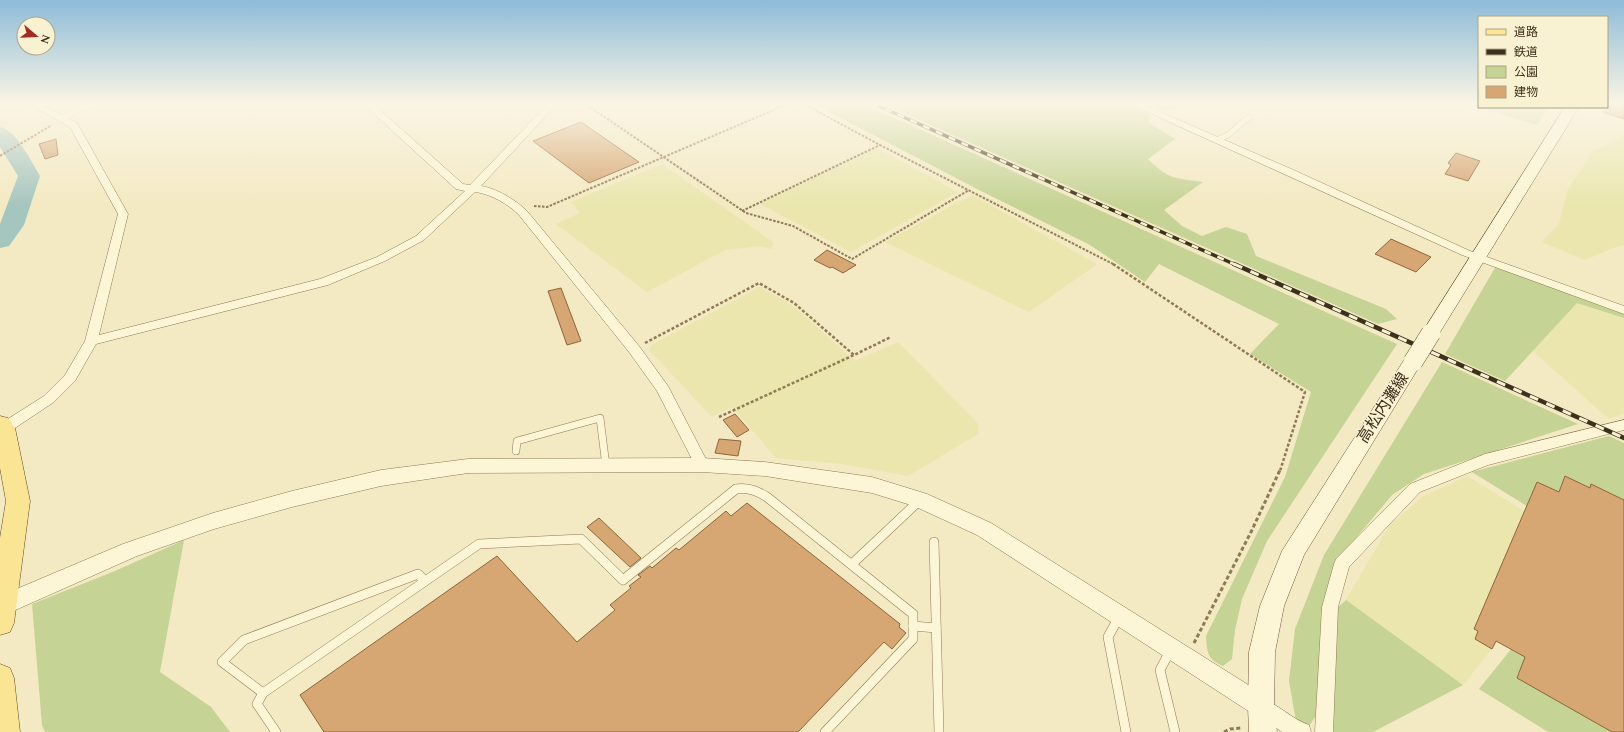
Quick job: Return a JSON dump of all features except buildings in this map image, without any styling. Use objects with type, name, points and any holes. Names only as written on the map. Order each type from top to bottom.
[{"type":"main road","name":"高松内灘線","points":[[1252,730],[1261,706],[1262,652],[1272,606],[1294,551],[1553,137]]},
{"type":"main road","points":[[2,426],[18,501],[2,614]]},
{"type":"main road","points":[[0,678],[5,732]]},
{"type":"street","points":[[2,426],[49,399],[70,378],[91,341],[123,214],[81,137]]},
{"type":"street","points":[[404,137],[460,187],[486,190],[516,206],[634,349],[664,389],[702,465]]},
{"type":"street","points":[[91,341],[324,282],[381,260],[420,238],[461,201],[521,137]]},
{"type":"street","points":[[1210,137],[1479,258],[1624,310]]},
{"type":"street","points":[[1324,732],[1330,608],[1342,564],[1415,488],[1485,460],[1624,425]]},
{"type":"street","points":[[2,614],[130,550],[214,521],[292,499],[381,478],[468,466],[702,465],[765,469],[872,485],[920,500],[984,529],[1179,653],[1294,729],[1302,732]]},
{"type":"lane","points":[[1217,140],[1223,137]]},
{"type":"lane","points":[[516,451],[517,441],[600,418],[606,466]]},
{"type":"lane","points":[[276,732],[257,704],[263,693],[479,544],[581,539],[622,580],[736,489],[744,487],[756,490],[767,497],[913,614],[913,639],[826,732]]},
{"type":"lane","points":[[852,564],[920,500]]},
{"type":"lane","points":[[934,542],[939,732]]},
{"type":"lane","points":[[263,693],[222,662],[244,640],[418,574],[425,581]]},
{"type":"lane","points":[[1120,615],[1108,636],[1126,732]]},
{"type":"lane","points":[[913,626],[936,628]]},
{"type":"lane","points":[[1175,732],[1160,670],[1179,653]]},
{"type":"path","points":[[0,156],[31,137]]},
{"type":"path","points":[[634,137],[742,211],[793,226],[852,259],[969,190]]},
{"type":"path","points":[[516,206],[521,204],[547,207],[712,137]]},
{"type":"path","points":[[865,137],[1113,264],[1305,392],[1279,474],[1252,532],[1179,653]]},
{"type":"path","points":[[742,211],[880,145]]},
{"type":"path","points":[[634,349],[759,283],[794,303],[854,355]]},
{"type":"path","points":[[719,417],[891,337]]},
{"type":"path","points":[[1224,732],[1230,729],[1252,730]]},
{"type":"shaded area","points":[[1620,137],[1624,137],[1624,245],[1585,260],[1542,242],[1559,224],[1568,189],[1593,152]]},
{"type":"shaded area","points":[[877,148],[958,192],[851,252],[760,204]]},
{"type":"shaded area","points":[[662,164],[773,242],[772,249],[760,246],[725,250],[647,292],[556,224],[580,213],[571,202]]},
{"type":"shaded area","points":[[972,195],[1097,264],[1029,312],[885,242]]},
{"type":"shaded area","points":[[760,287],[792,305],[855,361],[898,342],[978,424],[978,434],[908,476],[842,464],[776,458],[732,407],[712,417],[649,350],[653,344]]},
{"type":"shaded area","points":[[1577,303],[1624,318],[1624,413],[1609,419],[1533,351]]},
{"type":"shaded area","points":[[1467,476],[1576,543],[1463,685],[1346,600],[1389,526],[1422,497]]},
{"type":"green space","points":[[878,137],[937,137],[1397,344],[1267,541],[1242,599],[1235,630],[1232,659],[1223,666],[1211,658],[1208,651],[1206,636],[1285,477],[1311,392],[1250,354],[1279,324],[1159,264],[1145,282],[1090,245]]},
{"type":"green space","points":[[958,137],[1172,137],[1175,139],[1148,159],[1155,166],[1173,177],[1203,182],[1164,210],[1182,226],[1202,236],[1226,227],[1247,234],[1256,256],[1386,309],[1397,319],[1378,324]]},
{"type":"green space","points":[[1496,266],[1624,312],[1624,318],[1577,303],[1505,381],[1445,354]]},
{"type":"green space","points":[[1442,362],[1578,424],[1424,474],[1392,495],[1346,550],[1324,599],[1318,713],[1309,726],[1296,721],[1289,681],[1295,629],[1324,555]]},
{"type":"green space","points":[[1609,436],[1624,443],[1624,732],[1548,732],[1479,689],[1593,547],[1472,472]]},
{"type":"green space","points":[[184,540],[160,672],[211,707],[230,732],[45,732],[42,725],[32,604],[115,571]]},
{"type":"green space","points":[[1346,600],[1463,685],[1373,732],[1334,732],[1331,672],[1333,612]]},
{"type":"waterway","points":[[0,241],[12,225],[29,176],[4,137]]},
{"type":"railway","points":[[949,137],[1236,265]]},
{"type":"railway","points":[[1234,264],[1624,438]]}]
